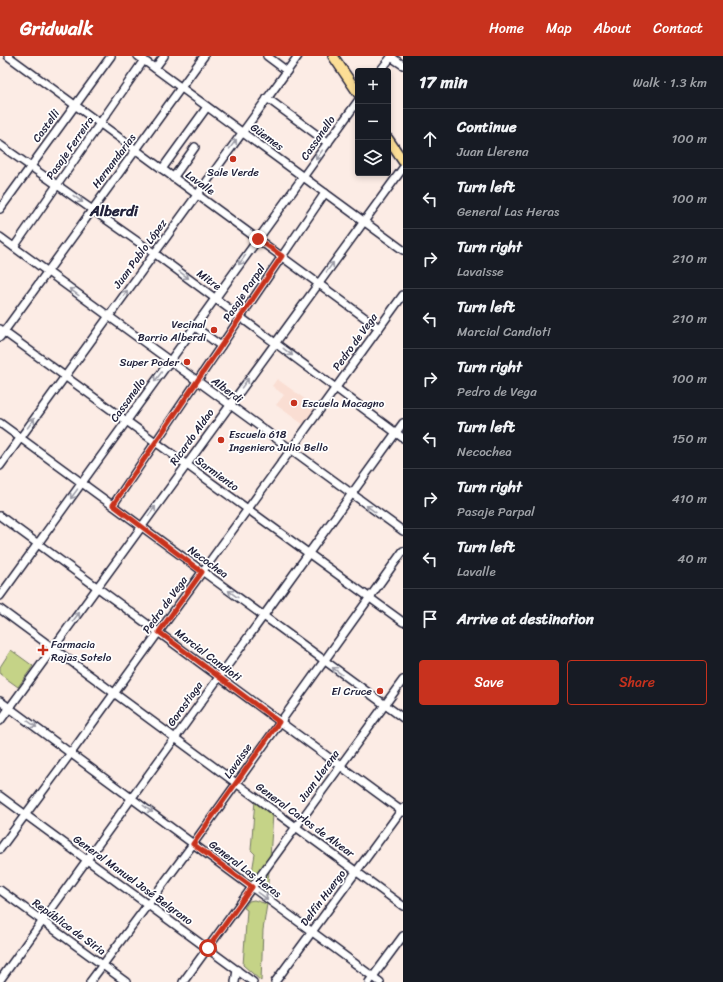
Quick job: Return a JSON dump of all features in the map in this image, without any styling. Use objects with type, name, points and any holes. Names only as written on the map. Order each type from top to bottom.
[{"type":"main road","points":[[333,56],[355,89]]},
{"type":"main road","points":[[389,140],[403,161]]},
{"type":"street","name":"Lavalle","points":[[8,56],[379,328]]},
{"type":"street","name":"Castelli","points":[[0,209],[111,56]]},
{"type":"street","points":[[155,68],[164,56]]},
{"type":"street","name":"Hernandarias","points":[[1,333],[204,56]]},
{"type":"street","points":[[267,56],[287,71]]},
{"type":"street","name":"Juan Pablo López","points":[[0,466],[196,194],[298,56]]},
{"type":"street","points":[[382,68],[391,56],[403,65]]},
{"type":"street","name":"Güemes","points":[[141,58],[403,250]]},
{"type":"street","name":"Pasaje Ferreira","points":[[14,247],[100,124],[141,58]]},
{"type":"street","points":[[267,98],[328,143]]},
{"type":"street","name":"Cassanello","points":[[0,596],[356,104]]},
{"type":"street","points":[[162,169],[207,107]]},
{"type":"street","name":"Mitre","points":[[0,145],[154,253],[276,342],[403,438]]},
{"type":"street","points":[[173,178],[195,147]]},
{"type":"street","name":"Ricardo Aldao","points":[[0,721],[185,465],[403,168]]},
{"type":"street","name":"Pasaje Parpal","points":[[113,505],[154,442],[197,382],[325,193]]},
{"type":"street","name":"Alberdi","points":[[0,237],[403,532]]},
{"type":"street","name":"Pedro de Vega","points":[[0,849],[115,693],[290,449],[403,295]]},
{"type":"street","points":[[195,327],[221,346]]},
{"type":"street","name":"Sarmiento","points":[[1,333],[403,622]]},
{"type":"street","name":"Necochea","points":[[0,423],[403,718]]},
{"type":"street","name":"Gorostiaga","points":[[0,980],[262,615],[403,423]]},
{"type":"street","name":"Marcial Candioti","points":[[0,516],[279,722],[402,810]]},
{"type":"street","name":"Lavaisse","points":[[90,982],[193,844],[323,660],[403,551]]},
{"type":"street","name":"General Carlos de Alvear","points":[[0,609],[403,906]]},
{"type":"street","name":"Juan Llerena","points":[[183,982],[403,680]]},
{"type":"street","name":"General Las Heras","points":[[0,701],[132,797],[312,932],[371,979],[380,982]]},
{"type":"street","name":"General Manuel José Belgrano","points":[[0,796],[253,982]]},
{"type":"street","name":"Delfín Huergo","points":[[275,982],[402,810]]},
{"type":"street","name":"República de Siria","points":[[0,890],[126,982]]},
{"type":"street","points":[[371,979],[403,936]]},
{"type":"street","points":[[235,982],[237,970]]},
{"type":"shaded area","name":"Escuela Macagno","points":[[277,379],[316,407],[304,425],[276,405],[284,395],[272,386]]},
{"type":"green space","points":[[11,650],[33,666],[18,687],[0,674],[0,667]]},
{"type":"green space","points":[[255,800],[273,814],[270,857],[251,882],[248,881],[251,878],[255,854],[251,850]]},
{"type":"green space","points":[[269,871],[267,893],[259,886]]},
{"type":"green space","points":[[254,900],[267,904],[263,930],[261,981],[243,965],[247,910],[244,908],[249,901]]},
{"type":"place","name":"Sale Verde","points":[[233,159]]},
{"type":"place","name":"Vecinal Barrio Alberdi","points":[[214,330]]},
{"type":"place","name":"Super Poder","points":[[187,362]]},
{"type":"place","name":"Escuela Macagno","points":[[294,403]]},
{"type":"place","name":"Escuela 618 Ingeniero Julio Bello","points":[[221,440]]},
{"type":"place","name":"Farmacia Rojas Sotelo","points":[[43,650]]},
{"type":"place","name":"El Cruce","points":[[380,691]]},
{"type":"district","name":"Alberdi","points":[[114,211]]},
{"type":"route","points":[[208,948],[252,887],[193,844],[279,722],[159,632],[202,572],[113,505],[154,442],[197,382],[282,256],[258,239]]}]
